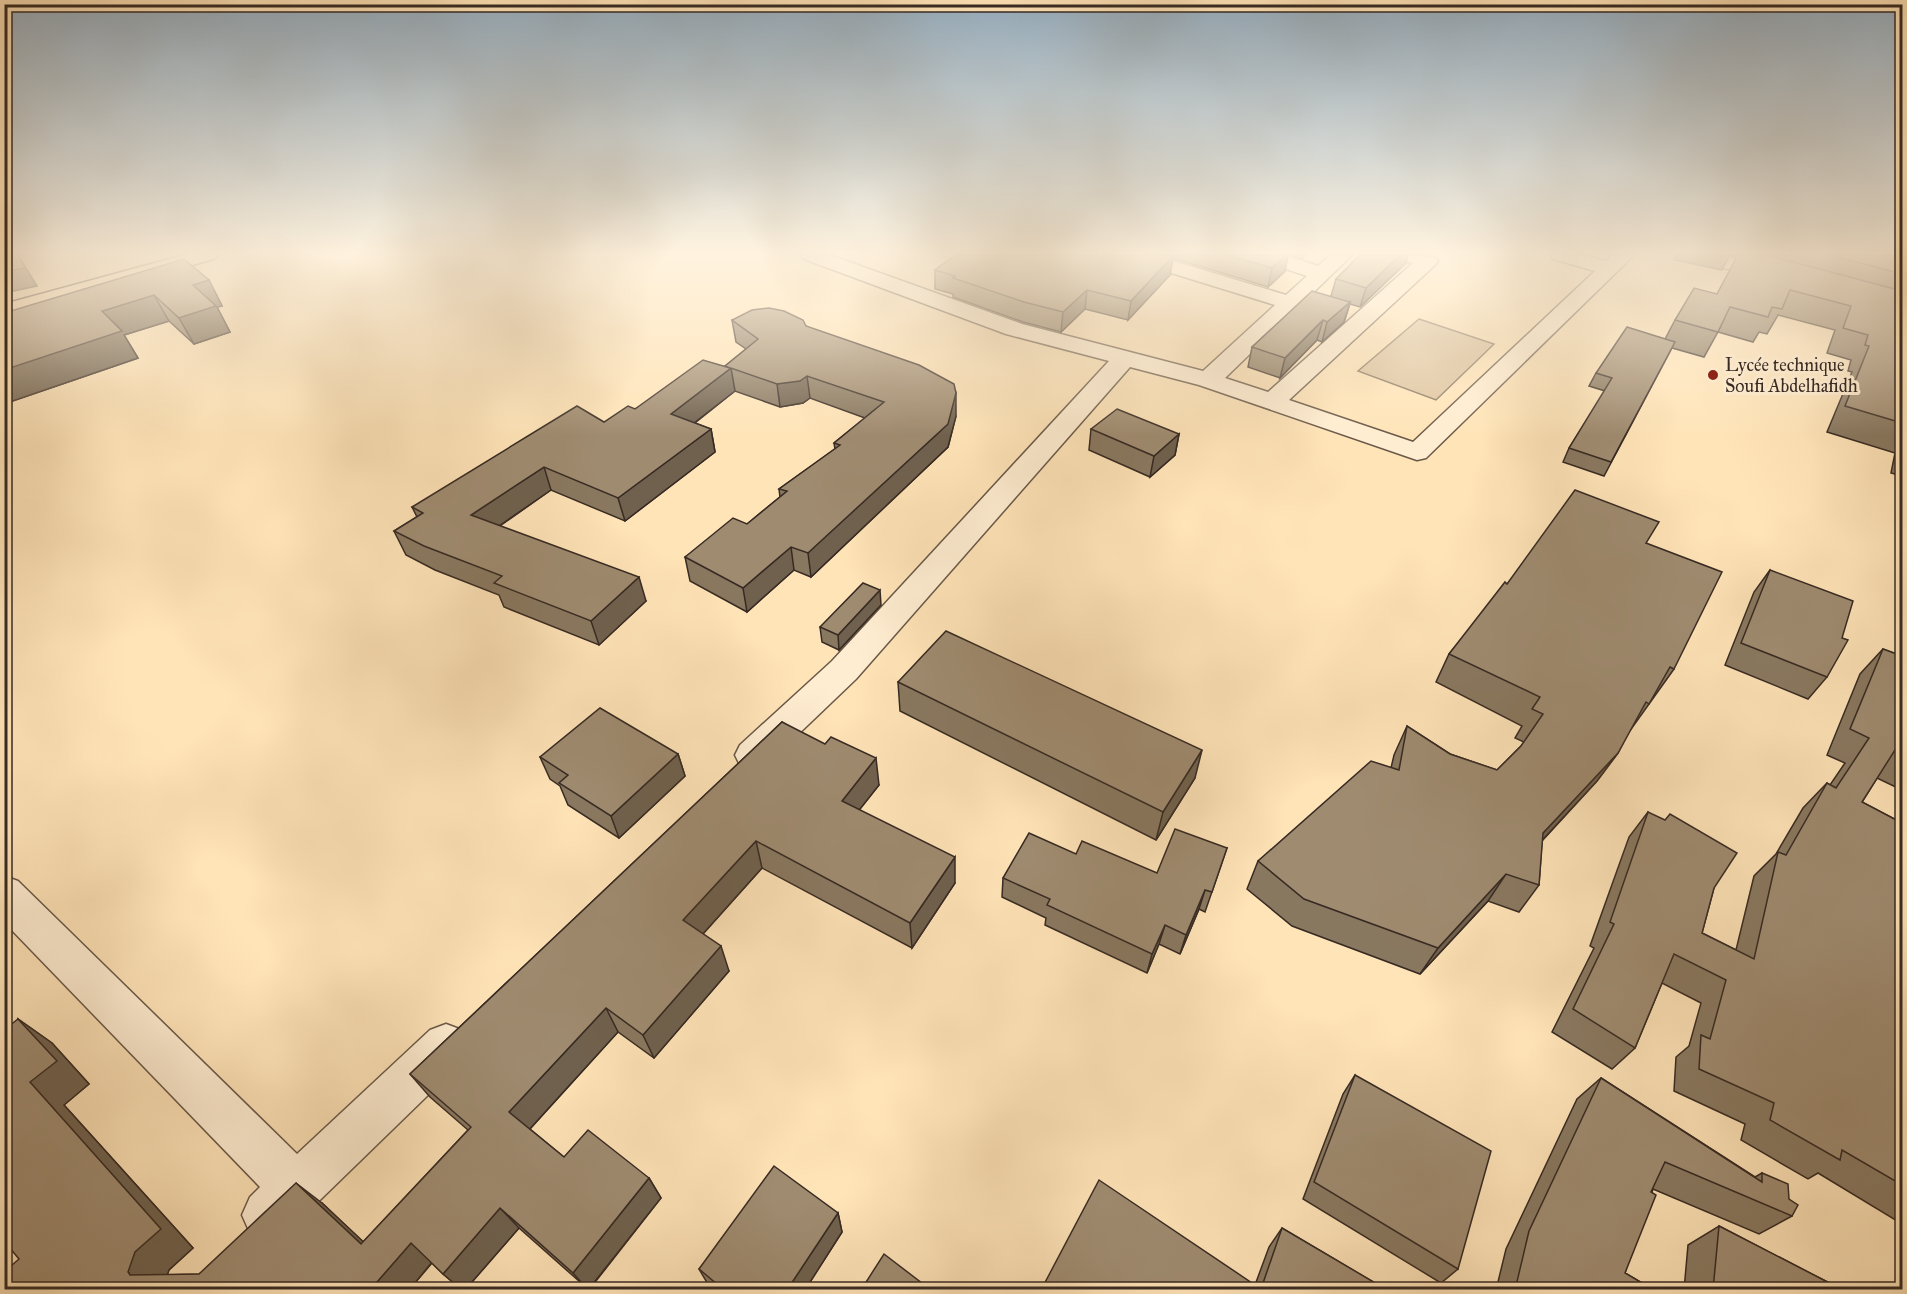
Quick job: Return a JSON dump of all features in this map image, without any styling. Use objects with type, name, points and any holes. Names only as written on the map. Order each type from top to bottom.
[{"type":"street","points":[[985,315],[1014,329],[1208,380],[1417,452],[1561,315]]},
{"type":"street","points":[[1208,380],[1277,315]]},
{"type":"street","points":[[1355,315],[1364,318]]},
{"type":"street","points":[[1272,402],[1367,315]]},
{"type":"street","points":[[732,776],[844,670],[1125,358]]},
{"type":"street","points":[[4,894],[296,1188]]},
{"type":"street","points":[[239,1243],[475,1019]]},
{"type":"shaded area","points":[[1419,319],[1494,344],[1436,400],[1358,371]]},
{"type":"building","points":[[4,315],[106,315],[122,331],[4,370]]},
{"type":"building","points":[[741,315],[793,315],[803,320],[806,326],[919,365],[954,384],[956,393],[948,424],[808,553],[791,547],[743,588],[685,557],[733,518],[747,524],[787,491],[779,489],[840,445],[834,443],[884,402],[807,376],[800,381],[777,384],[731,368],[671,414],[711,429],[618,498],[544,467],[471,515],[639,577],[591,621],[494,583],[502,576],[424,546],[394,531],[423,513],[412,507],[577,406],[604,422],[628,406],[635,409],[703,360],[730,368],[725,366],[758,339],[732,320]]},
{"type":"building","points":[[1286,315],[1335,315],[1327,322],[1323,320],[1285,358],[1252,347]]},
{"type":"building","points":[[1678,315],[1726,315],[1718,332],[1675,320]]},
{"type":"building","points":[[1848,315],[1902,315],[1902,423],[1845,406],[1869,346],[1865,345],[1868,335],[1843,328]]},
{"type":"building","points":[[1627,327],[1675,342],[1611,462],[1569,448],[1612,378],[1596,373]]},
{"type":"building","points":[[1117,409],[1179,434],[1154,456],[1091,429]]},
{"type":"building","points":[[1575,490],[1659,522],[1646,543],[1722,572],[1674,669],[1670,667],[1649,704],[1646,702],[1618,753],[1543,833],[1539,885],[1506,874],[1438,948],[1304,899],[1258,861],[1371,761],[1399,770],[1407,726],[1450,754],[1497,770],[1521,746],[1543,714],[1532,709],[1540,697],[1449,654],[1505,582],[1507,584]]},
{"type":"building","points":[[1770,570],[1853,601],[1842,638],[1848,640],[1827,677],[1741,643]]},
{"type":"building","points":[[863,583],[880,590],[838,635],[820,627]]},
{"type":"building","points":[[946,631],[1202,750],[1163,812],[898,682]]},
{"type":"building","points":[[1883,649],[1902,656],[1902,753],[1895,750],[1862,802],[1902,823],[1902,1185],[1842,1150],[1840,1160],[1770,1120],[1774,1103],[1699,1069],[1701,1035],[1710,1039],[1726,980],[1674,954],[1635,1048],[1573,1009],[1614,924],[1610,922],[1648,812],[1665,820],[1670,814],[1737,853],[1714,888],[1702,933],[1754,959],[1778,852],[1786,855],[1827,783],[1836,788],[1869,738],[1850,729]]},
{"type":"building","points":[[600,708],[678,754],[611,816],[559,783],[568,775],[540,757]]},
{"type":"building","points":[[782,722],[825,744],[831,737],[876,758],[842,801],[955,857],[910,923],[756,841],[683,920],[721,946],[643,1035],[606,1008],[509,1112],[564,1157],[588,1130],[649,1178],[573,1273],[500,1208],[443,1274],[411,1243],[370,1290],[4,1290],[4,1272],[19,1259],[4,1241],[4,1030],[18,1019],[57,1061],[30,1082],[161,1229],[135,1252],[128,1272],[130,1275],[199,1274],[296,1183],[361,1244],[471,1127],[410,1074]]},
{"type":"building","points":[[1175,829],[1227,848],[1212,892],[1205,890],[1186,935],[1165,925],[1152,954],[1047,905],[1050,899],[1003,878],[1029,833],[1076,854],[1082,841],[1157,873]]},
{"type":"building","points":[[1355,1075],[1491,1151],[1458,1269],[1314,1182]]},
{"type":"building","points":[[1601,1078],[1762,1182],[1762,1173],[1788,1184],[1789,1199],[1798,1205],[1792,1216],[1665,1162],[1651,1192],[1656,1195],[1625,1273],[1654,1290],[1515,1290],[1529,1231]]},
{"type":"building","points":[[774,1166],[838,1213],[787,1290],[724,1290],[699,1269]]},
{"type":"building","points":[[1099,1180],[1261,1289],[1282,1228],[1387,1290],[1041,1290]]},
{"type":"building","points":[[1719,1226],[1843,1290],[1713,1290]]},
{"type":"building","points":[[884,1254],[931,1290],[861,1290]]},
{"type":"place","name":"Lycée technique Soufi Abdelhafidh","points":[[1713,375]]}]
